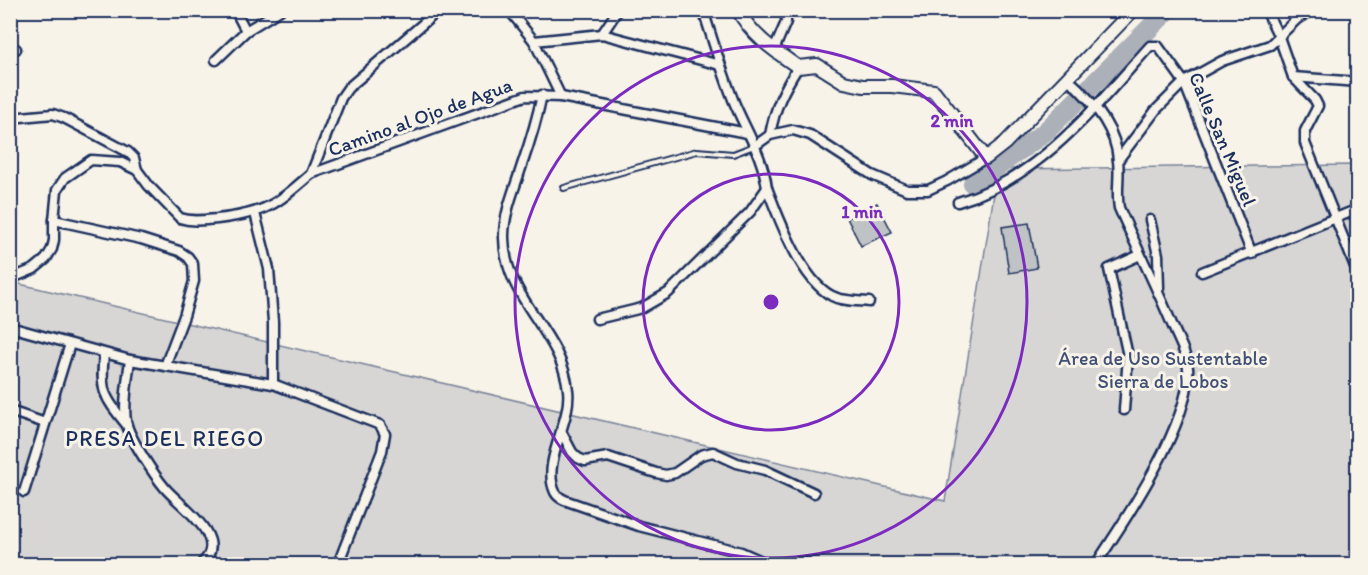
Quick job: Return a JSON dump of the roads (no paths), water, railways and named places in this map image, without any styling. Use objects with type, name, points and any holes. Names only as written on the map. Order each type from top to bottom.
[{"type":"street","points":[[235,10],[246,31]]},
{"type":"street","points":[[216,60],[246,31],[280,10]]},
{"type":"street","points":[[10,118],[53,114],[128,152],[134,158],[137,170],[149,186],[180,218],[198,221],[255,213],[268,208],[284,197],[311,174],[335,111],[348,88],[439,10]]},
{"type":"street","points":[[509,10],[534,41],[561,97]]},
{"type":"street","points":[[602,34],[618,10]]},
{"type":"street","points":[[703,10],[720,64],[747,133],[756,145],[765,171],[767,188],[788,241],[816,285],[836,298],[869,302]]},
{"type":"street","points":[[738,10],[747,26],[798,67],[817,64],[844,82],[863,86],[892,86],[934,91],[986,158]]},
{"type":"street","points":[[774,50],[786,22],[786,10]]},
{"type":"street","points":[[756,145],[770,135],[793,130],[810,135],[872,175],[908,190],[928,190],[986,158],[1005,143],[1071,82],[1133,10]]},
{"type":"street","points":[[1266,10],[1279,37],[1293,77],[1318,106],[1305,131],[1305,143],[1358,274]]},
{"type":"street","points":[[1119,160],[1156,110],[1184,82],[1222,61],[1269,45],[1297,19],[1312,10]]},
{"type":"street","points":[[534,41],[602,34],[720,64]]},
{"type":"street","name":"Calle San Miguel","points":[[1093,102],[1150,46],[1158,46],[1184,82],[1252,254]]},
{"type":"street","points":[[770,135],[782,93],[798,67]]},
{"type":"street","points":[[1293,77],[1358,82]]},
{"type":"street","points":[[1071,82],[1093,102],[1111,136],[1119,160],[1117,195],[1119,208],[1159,292],[1185,354],[1188,367],[1185,403],[1166,446],[1129,515],[1096,564]]},
{"type":"street","points":[[542,95],[536,123],[510,201],[504,233],[504,251],[514,284],[548,339],[565,376],[568,404],[562,433],[553,457],[552,472],[555,493],[560,498],[639,526],[741,552],[768,564]]},
{"type":"street","name":"Camino al Ojo de Agua","points":[[311,174],[525,96],[561,97],[747,133]]},
{"type":"street","points":[[958,202],[979,196],[1007,183],[1045,155],[1093,102]]},
{"type":"street","points":[[10,279],[34,269],[46,259],[52,249],[57,190],[65,178],[92,160],[120,162],[137,170]]},
{"type":"street","points":[[597,319],[642,308],[668,293],[750,212],[767,188]]},
{"type":"street","points":[[1202,272],[1252,254],[1358,209]]},
{"type":"street","points":[[255,213],[270,279],[273,384]]},
{"type":"street","points":[[1150,219],[1158,255],[1159,292]]},
{"type":"street","points":[[54,220],[141,239],[179,251],[188,257],[193,264],[194,281],[184,316],[165,366]]},
{"type":"street","points":[[1124,410],[1128,356],[1109,269],[1140,255]]},
{"type":"street","points":[[10,327],[130,360],[273,384],[375,422],[384,429],[385,442],[338,564]]},
{"type":"street","points":[[24,492],[70,344]]},
{"type":"street","points":[[104,354],[101,378],[108,400],[126,424],[165,488],[202,526],[210,545],[207,559],[201,564]]},
{"type":"street","points":[[126,424],[126,395],[130,360]]},
{"type":"street","points":[[10,411],[45,423]]},
{"type":"street","points":[[562,433],[572,452],[585,461],[608,457],[666,475],[675,473],[701,454],[713,452],[737,463],[765,470],[814,493]]},
{"type":"lane","points":[[564,189],[697,151],[733,153],[756,145]]},
{"type":"waterway","points":[[973,184],[1045,132],[1168,10]]},
{"type":"district","name":"PRESA DEL RIEGO","points":[[165,438]]},
{"type":"park label","name":"Área de Uso Sustentable Sierra de Lobos","points":[[1163,370]]}]
